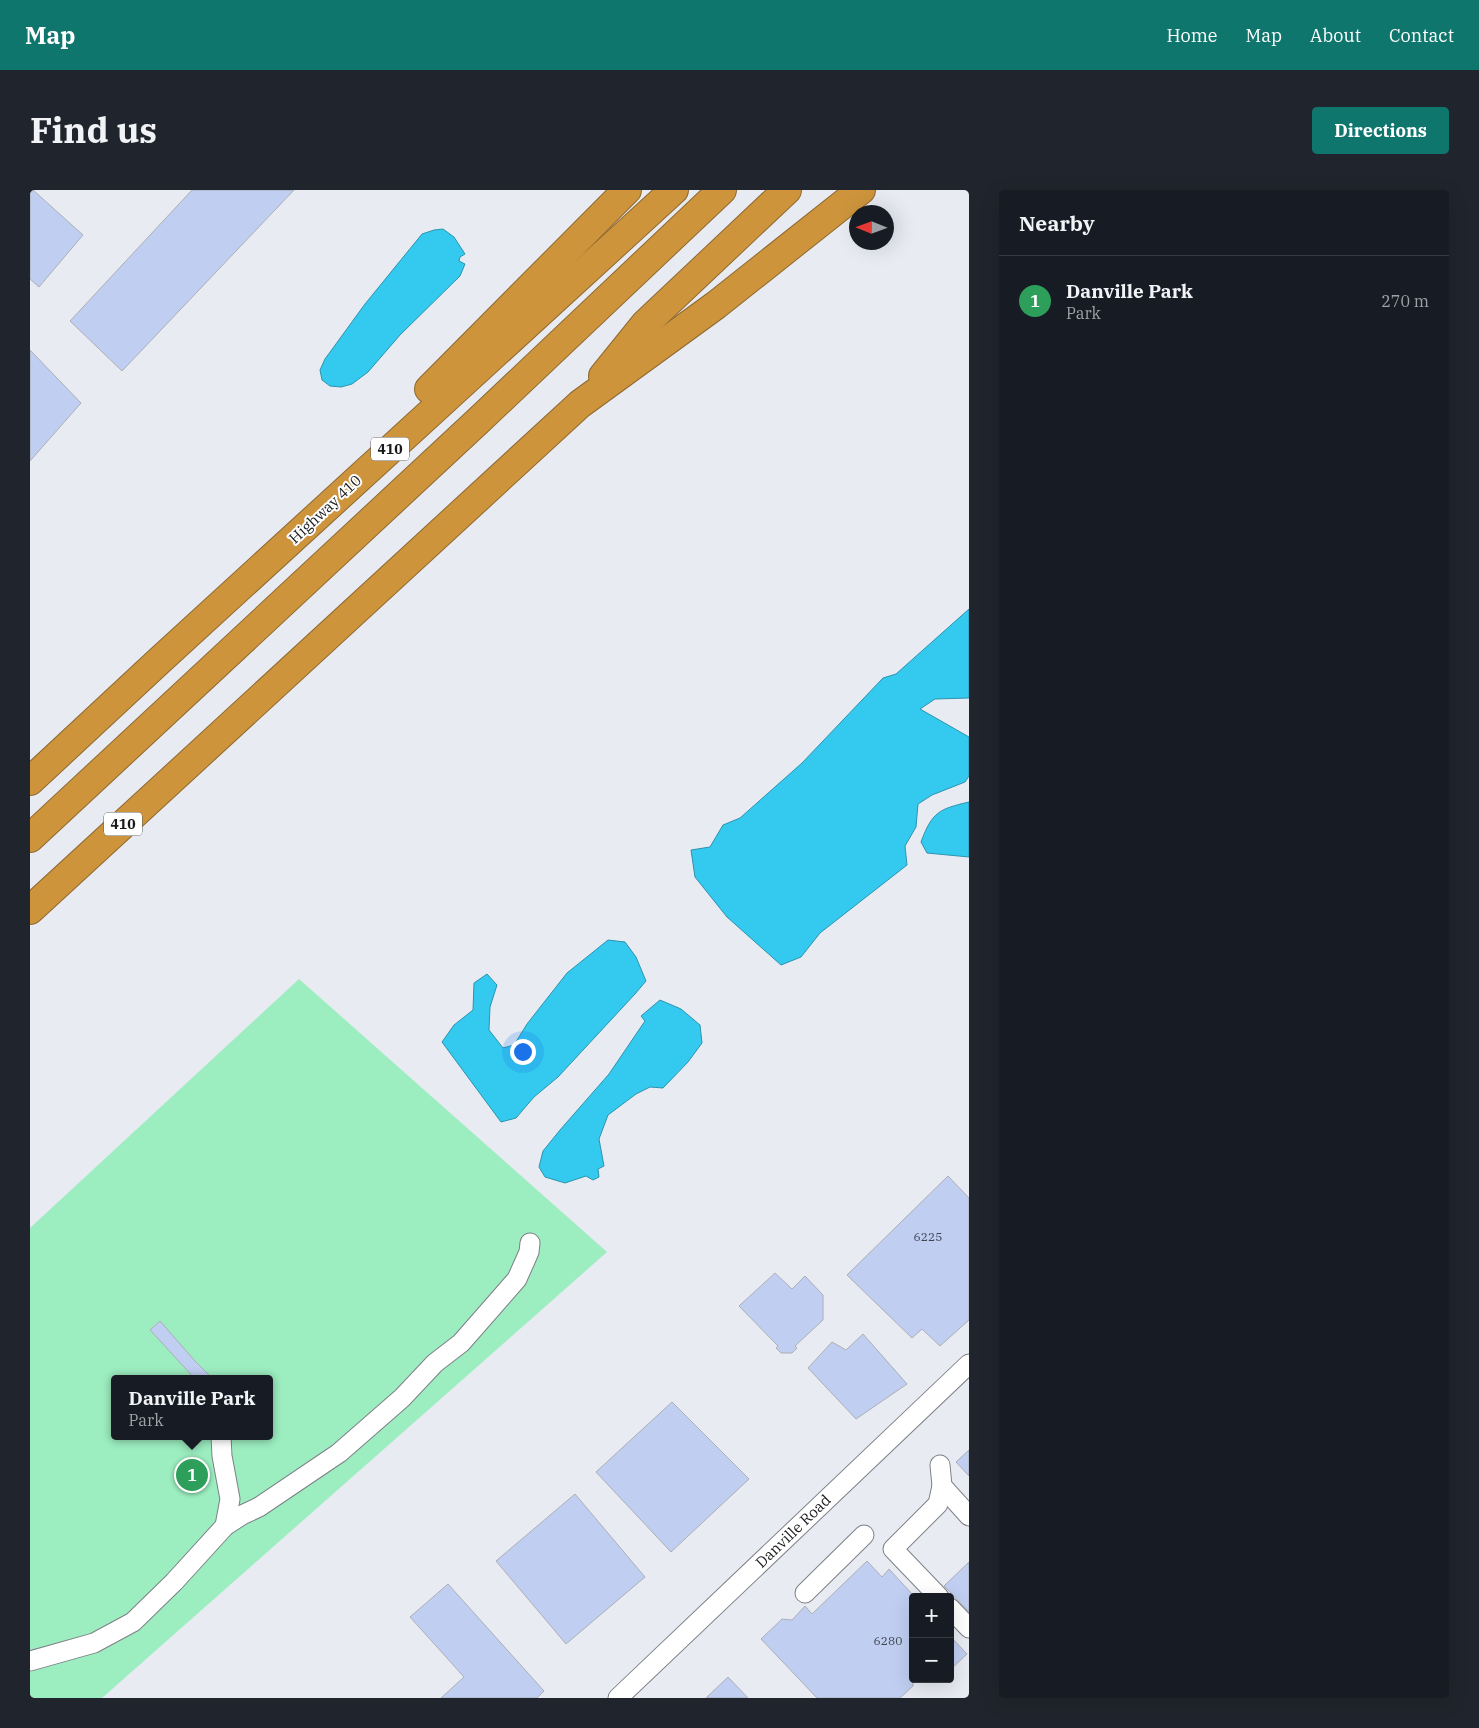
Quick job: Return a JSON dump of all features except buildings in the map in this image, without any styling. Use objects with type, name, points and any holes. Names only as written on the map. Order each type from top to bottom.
[{"type":"highway","points":[[159,661],[627,190]]},
{"type":"highway","points":[[620,237],[667,190]]},
{"type":"highway","points":[[620,237],[674,190]]},
{"type":"highway","points":[[30,838],[478,421],[722,190]]},
{"type":"highway","points":[[580,404],[645,324],[787,190]]},
{"type":"highway","points":[[580,404],[716,305],[861,190]]},
{"type":"highway","name":"Highway 410","points":[[30,781],[620,237]]},
{"type":"highway","name":"410","points":[[30,910],[580,404]]},
{"type":"street","points":[[30,1661],[94,1644],[133,1622],[174,1582],[225,1526],[298,1482],[331,1458],[402,1398],[435,1363],[461,1343],[517,1279],[529,1252],[530,1243]]},
{"type":"street","name":"Danville Road","points":[[618,1698],[969,1364]]},
{"type":"street","points":[[220,1440],[230,1499],[225,1526]]},
{"type":"street","points":[[935,1593],[894,1549],[938,1504],[942,1486],[940,1465]]},
{"type":"street","points":[[942,1486],[969,1516]]},
{"type":"street","points":[[805,1593],[864,1534]]},
{"type":"street","points":[[954,1612],[969,1628]]},
{"type":"green space","points":[[299,979],[607,1252],[102,1698],[30,1698],[30,1228]]},
{"type":"water","points":[[443,229],[454,237],[465,254],[460,257],[459,261],[465,264],[460,276],[400,335],[368,372],[352,384],[341,387],[330,386],[322,380],[320,370],[325,359],[365,304],[422,234]]},
{"type":"water","points":[[969,609],[969,698],[935,699],[920,709],[969,737],[969,776],[965,782],[932,795],[918,804],[916,827],[905,846],[907,865],[820,933],[801,957],[781,965],[727,917],[695,877],[691,850],[710,847],[723,825],[740,818],[802,763],[883,678],[896,674]]},
{"type":"water","points":[[969,802],[969,857],[927,853],[921,842],[933,818],[950,807]]},
{"type":"water","points":[[608,940],[625,942],[636,957],[646,981],[558,1077],[534,1097],[516,1118],[501,1122],[442,1042],[454,1025],[473,1010],[474,983],[487,974],[497,985],[490,1007],[489,1030],[503,1048],[514,1045],[527,1024],[567,973]]},
{"type":"water","points":[[660,1000],[681,1009],[700,1025],[702,1043],[688,1062],[663,1088],[650,1087],[636,1094],[608,1115],[599,1139],[604,1166],[598,1169],[599,1177],[593,1180],[586,1176],[565,1183],[545,1177],[539,1167],[543,1151],[609,1074],[645,1021],[641,1016]]},
{"type":"place","name":"Danville Park","points":[[192,1475]]}]
